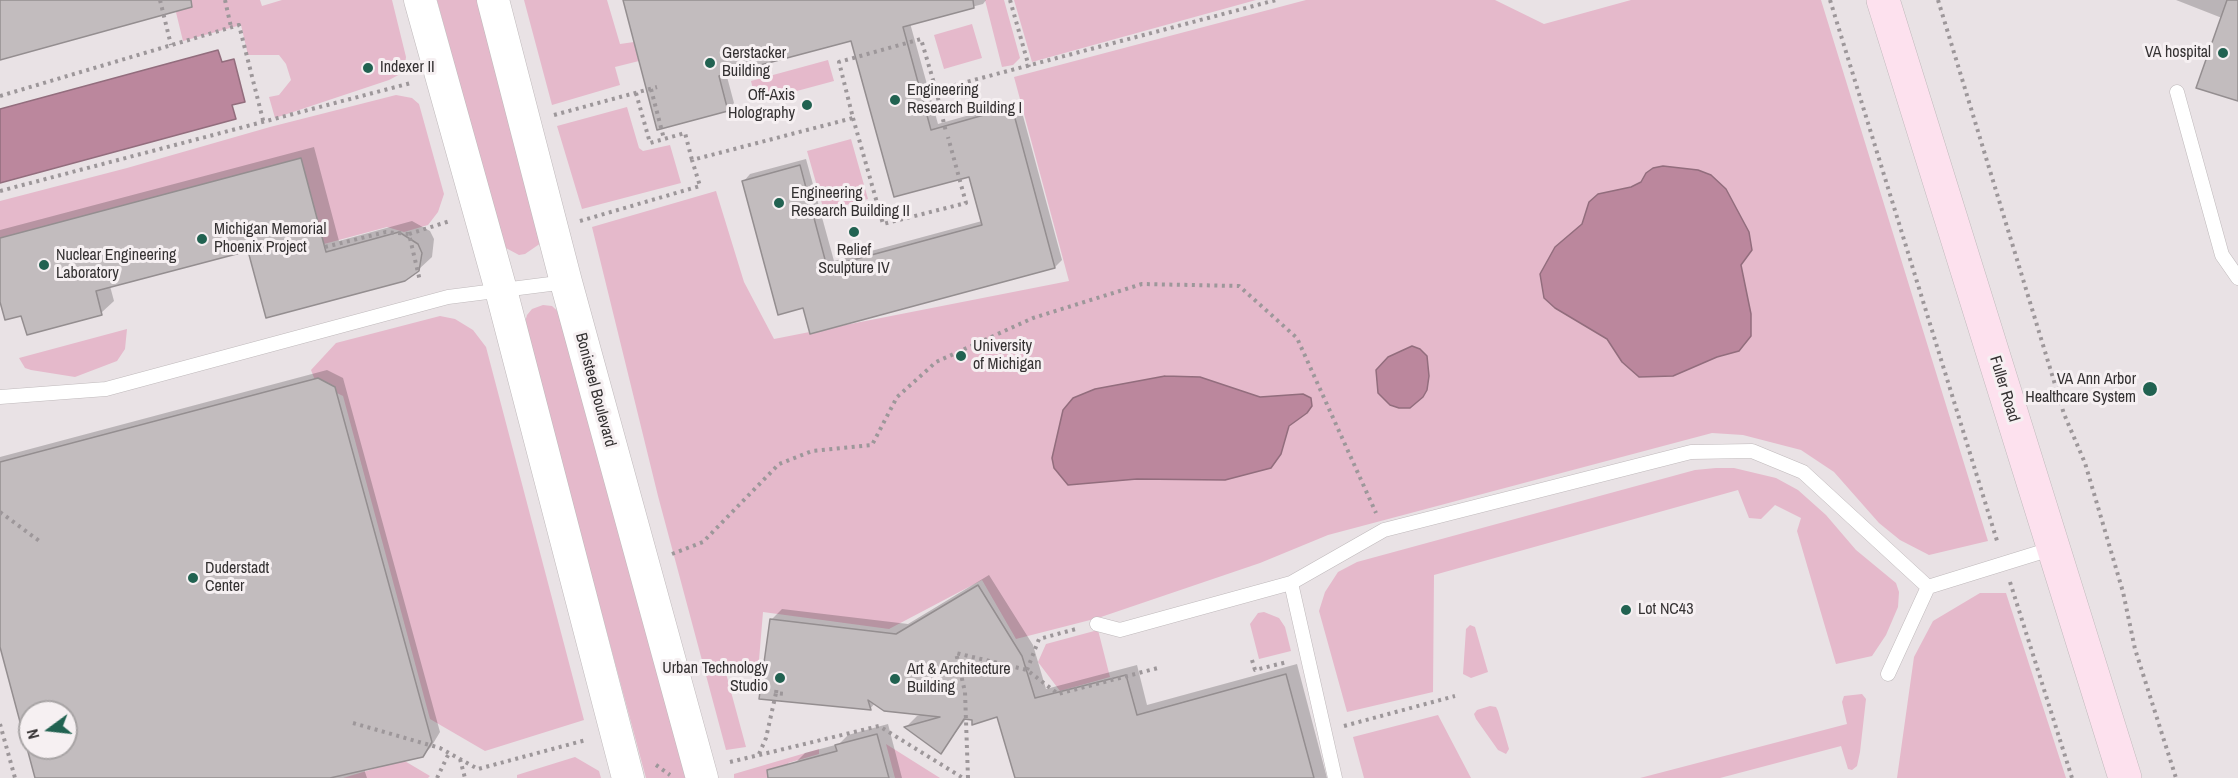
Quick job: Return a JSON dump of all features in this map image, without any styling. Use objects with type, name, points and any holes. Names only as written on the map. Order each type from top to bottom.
[{"type":"main road","name":"Fuller Road","points":[[1883,0],[2125,778]]},
{"type":"street","points":[[420,0],[501,290],[628,778]]},
{"type":"street","name":"Bonisteel Boulevard","points":[[493,0],[566,282],[713,771]]},
{"type":"lane","points":[[2177,92],[2222,255],[2238,278]]},
{"type":"lane","points":[[0,397],[106,389],[448,297],[566,282]]},
{"type":"lane","points":[[1096,624],[1120,630],[1291,583],[1384,530],[1691,452],[1752,451],[1803,472],[1928,587]]},
{"type":"lane","points":[[1888,674],[1928,587],[2054,548]]},
{"type":"lane","points":[[1291,583],[1335,778]]},
{"type":"path","points":[[160,0],[171,45]]},
{"type":"path","points":[[225,0],[231,27]]},
{"type":"path","points":[[1010,0],[1029,68]]},
{"type":"path","points":[[936,90],[1029,68],[1276,0]]},
{"type":"path","points":[[1830,0],[2072,778]]},
{"type":"path","points":[[1938,0],[2064,414],[2085,463],[2122,592],[2135,649],[2176,778]]},
{"type":"path","points":[[0,96],[238,25],[264,124]]},
{"type":"path","points":[[946,132],[921,39],[839,62],[884,224],[966,202],[948,137]]},
{"type":"path","points":[[0,191],[264,124],[417,82]]},
{"type":"path","points":[[548,117],[657,87]]},
{"type":"path","points":[[651,89],[664,139]]},
{"type":"path","points":[[576,223],[700,186],[685,133],[650,142],[636,93]]},
{"type":"path","points":[[692,160],[853,118]]},
{"type":"path","points":[[325,247],[386,232],[409,234],[454,220]]},
{"type":"path","points":[[409,234],[420,280]]},
{"type":"path","points":[[665,556],[703,542],[779,464],[812,451],[872,445],[897,397],[936,362],[1034,318],[1142,285],[1239,286],[1297,338],[1384,530]]},
{"type":"path","points":[[0,513],[42,543]]},
{"type":"path","points":[[1027,670],[1039,639],[1096,624]]},
{"type":"path","points":[[968,778],[965,692],[956,653],[1027,670],[1058,694],[1158,668]]},
{"type":"path","points":[[1252,660],[1255,670],[1307,657]]},
{"type":"path","points":[[759,755],[766,738],[777,686]]},
{"type":"path","points":[[776,693],[786,694]]},
{"type":"path","points":[[1360,721],[1455,696]]},
{"type":"path","points":[[353,723],[449,753],[478,769],[596,738]]},
{"type":"path","points":[[0,724],[15,778]]},
{"type":"path","points":[[713,771],[759,755],[879,726],[963,778]]},
{"type":"path","points":[[437,778],[449,753]]},
{"type":"path","points":[[460,759],[465,778]]},
{"type":"shaded area","points":[[173,0],[260,0],[262,6],[282,0],[392,0],[406,57],[404,72],[389,80],[275,118],[269,97],[279,95],[291,80],[286,64],[279,55],[248,55],[241,25],[183,41]]},
{"type":"shaded area","points":[[437,0],[479,0],[541,243],[525,254],[519,255],[504,247]]},
{"type":"shaded area","points":[[524,0],[607,0],[620,44],[634,42],[639,61],[615,67],[620,85],[552,105]]},
{"type":"shaded area","points":[[985,0],[1004,0],[1020,58],[1013,65],[1002,67]]},
{"type":"shaded area","points":[[1014,0],[1256,0],[1032,62]]},
{"type":"shaded area","points":[[1306,0],[1495,0],[1544,24],[1631,0],[1821,0],[1988,541],[1929,555],[1900,540],[1879,523],[1834,472],[1801,450],[1743,435],[1712,433],[1328,535],[1260,563],[1098,618],[1016,639],[982,580],[889,629],[763,612],[758,672],[724,666],[746,747],[726,750],[658,496],[592,227],[716,191],[744,282],[774,339],[1069,281],[1014,77]]},
{"type":"shaded area","points":[[972,24],[982,58],[944,69],[934,35]]},
{"type":"shaded area","points":[[218,50],[222,62],[234,59],[245,102],[232,105],[236,119],[0,183],[0,109]]},
{"type":"shaded area","points":[[828,60],[834,81],[756,102],[751,81]]},
{"type":"shaded area","points":[[396,95],[412,98],[419,104],[444,194],[438,212],[428,225],[404,232],[387,227],[324,244],[301,159],[0,238],[0,201]]},
{"type":"shaded area","points":[[627,107],[639,148],[643,151],[670,145],[681,183],[582,209],[557,126]]},
{"type":"shaded area","points":[[851,139],[868,199],[824,211],[807,151]]},
{"type":"shaded area","points":[[1663,166],[1698,170],[1711,175],[1726,189],[1749,232],[1752,250],[1741,265],[1751,314],[1751,336],[1739,351],[1717,357],[1673,376],[1639,377],[1622,362],[1607,339],[1555,308],[1544,298],[1540,274],[1555,247],[1582,224],[1589,202],[1598,194],[1631,187],[1641,182],[1646,173],[1653,168]]},
{"type":"shaded area","points":[[543,305],[552,306],[564,317],[688,778],[646,778],[528,339],[525,322],[527,315],[532,309]]},
{"type":"shaded area","points":[[440,316],[455,319],[473,330],[486,347],[584,720],[485,751],[430,719],[343,396],[316,383],[311,370],[336,343]]},
{"type":"shaded area","points":[[127,329],[125,349],[117,361],[75,377],[25,368],[19,358]]},
{"type":"shaded area","points":[[1412,346],[1420,349],[1427,356],[1429,376],[1427,390],[1423,397],[1410,408],[1399,408],[1390,405],[1378,393],[1376,370],[1388,357]]},
{"type":"shaded area","points":[[1165,376],[1200,377],[1260,397],[1303,394],[1311,398],[1312,406],[1307,413],[1289,426],[1281,454],[1271,468],[1225,480],[1137,479],[1068,485],[1054,468],[1052,458],[1063,410],[1073,398],[1095,389]]},
{"type":"shaded area","points":[[1734,468],[1776,478],[1798,490],[1826,515],[1856,550],[1896,583],[1899,592],[1898,607],[1886,635],[1872,656],[1836,664],[1797,531],[1801,518],[1775,505],[1761,519],[1749,518],[1738,490],[1434,575],[1433,692],[1347,712],[1319,611],[1325,592],[1338,572],[1357,562],[1695,470]]},
{"type":"shaded area","points":[[1980,593],[2006,593],[2066,778],[1897,778],[1914,657],[1933,621]]},
{"type":"shaded area","points":[[1264,612],[1279,618],[1285,627],[1291,651],[1259,659],[1250,624],[1258,613]]},
{"type":"shaded area","points":[[1470,625],[1475,627],[1488,672],[1471,678],[1463,674],[1466,629]]},
{"type":"shaded area","points":[[1098,630],[1110,677],[1060,691],[1038,662],[1046,644]]},
{"type":"shaded area","points":[[1862,694],[1866,699],[1860,752],[1857,766],[1852,770],[1848,769],[1841,746],[1720,778],[1640,778],[1847,724],[1842,702],[1844,696]]},
{"type":"shaded area","points":[[1490,706],[1496,707],[1498,711],[1509,749],[1506,754],[1498,750],[1474,714],[1477,710]]},
{"type":"shaded area","points":[[1438,715],[1471,778],[1364,778],[1353,737]]},
{"type":"shaded area","points":[[886,744],[940,778],[895,778]]},
{"type":"shaded area","points":[[819,749],[819,754],[788,763],[792,778],[734,778],[734,774]]},
{"type":"shaded area","points":[[575,757],[599,771],[601,778],[517,778],[517,775]]},
{"type":"shaded area","points":[[403,760],[430,776],[428,778],[343,778]]},
{"type":"building","points":[[0,0],[191,0],[192,7],[0,60]]},
{"type":"building","points":[[623,0],[973,0],[974,8],[903,27],[931,130],[1012,107],[1055,268],[810,334],[803,308],[778,315],[742,181],[800,165],[827,267],[982,225],[969,177],[894,197],[851,41],[719,76],[728,111],[657,130]]},
{"type":"building","name":"VA hospital","points":[[2227,0],[2238,0],[2238,101],[2196,88]]},
{"type":"building","name":"Michigan Memorial Phoenix Project","points":[[301,158],[326,252],[399,232],[418,244],[422,253],[419,271],[405,281],[266,318],[248,251],[96,291],[102,315],[27,335],[21,316],[5,320],[0,302],[0,238]]},
{"type":"building","name":"Duderstadt Center","points":[[318,378],[335,387],[432,742],[423,757],[330,778],[35,778],[30,760],[78,760],[78,700],[18,700],[18,714],[0,647],[0,462]]},
{"type":"building","name":"Art & Architecture Building","points":[[978,585],[1022,656],[1035,698],[1126,675],[1137,715],[1286,674],[1314,778],[1015,778],[997,717],[972,725],[972,720],[964,719],[941,754],[904,727],[940,717],[884,711],[868,700],[871,710],[759,699],[770,619],[896,634]]},
{"type":"building","points":[[877,734],[889,778],[768,778],[767,770],[837,751],[835,745]]},
{"type":"place","name":"VA hospital","points":[[2223,53]]},
{"type":"place","name":"Gerstacker Building","points":[[710,63]]},
{"type":"place","name":"Indexer II","points":[[368,68]]},
{"type":"place","name":"Engineering Research Building I","points":[[895,100]]},
{"type":"place","name":"Off-Axis Holography","points":[[807,105]]},
{"type":"place","name":"Engineering Research Building II","points":[[779,203]]},
{"type":"place","name":"Relief Sculpture IV","points":[[854,232]]},
{"type":"place","name":"Michigan Memorial Phoenix Project","points":[[202,239]]},
{"type":"place","name":"Nuclear Engineering Laboratory","points":[[44,265]]},
{"type":"place","name":"University of Michigan","points":[[961,356]]},
{"type":"place","name":"VA Ann Arbor Healthcare System","points":[[2150,389]]},
{"type":"place","name":"Duderstadt Center","points":[[193,578]]},
{"type":"place","name":"Lot NC43","points":[[1626,610]]},
{"type":"place","name":"Urban Technology Studio","points":[[780,678]]},
{"type":"place","name":"Art & Architecture Building","points":[[895,679]]}]
